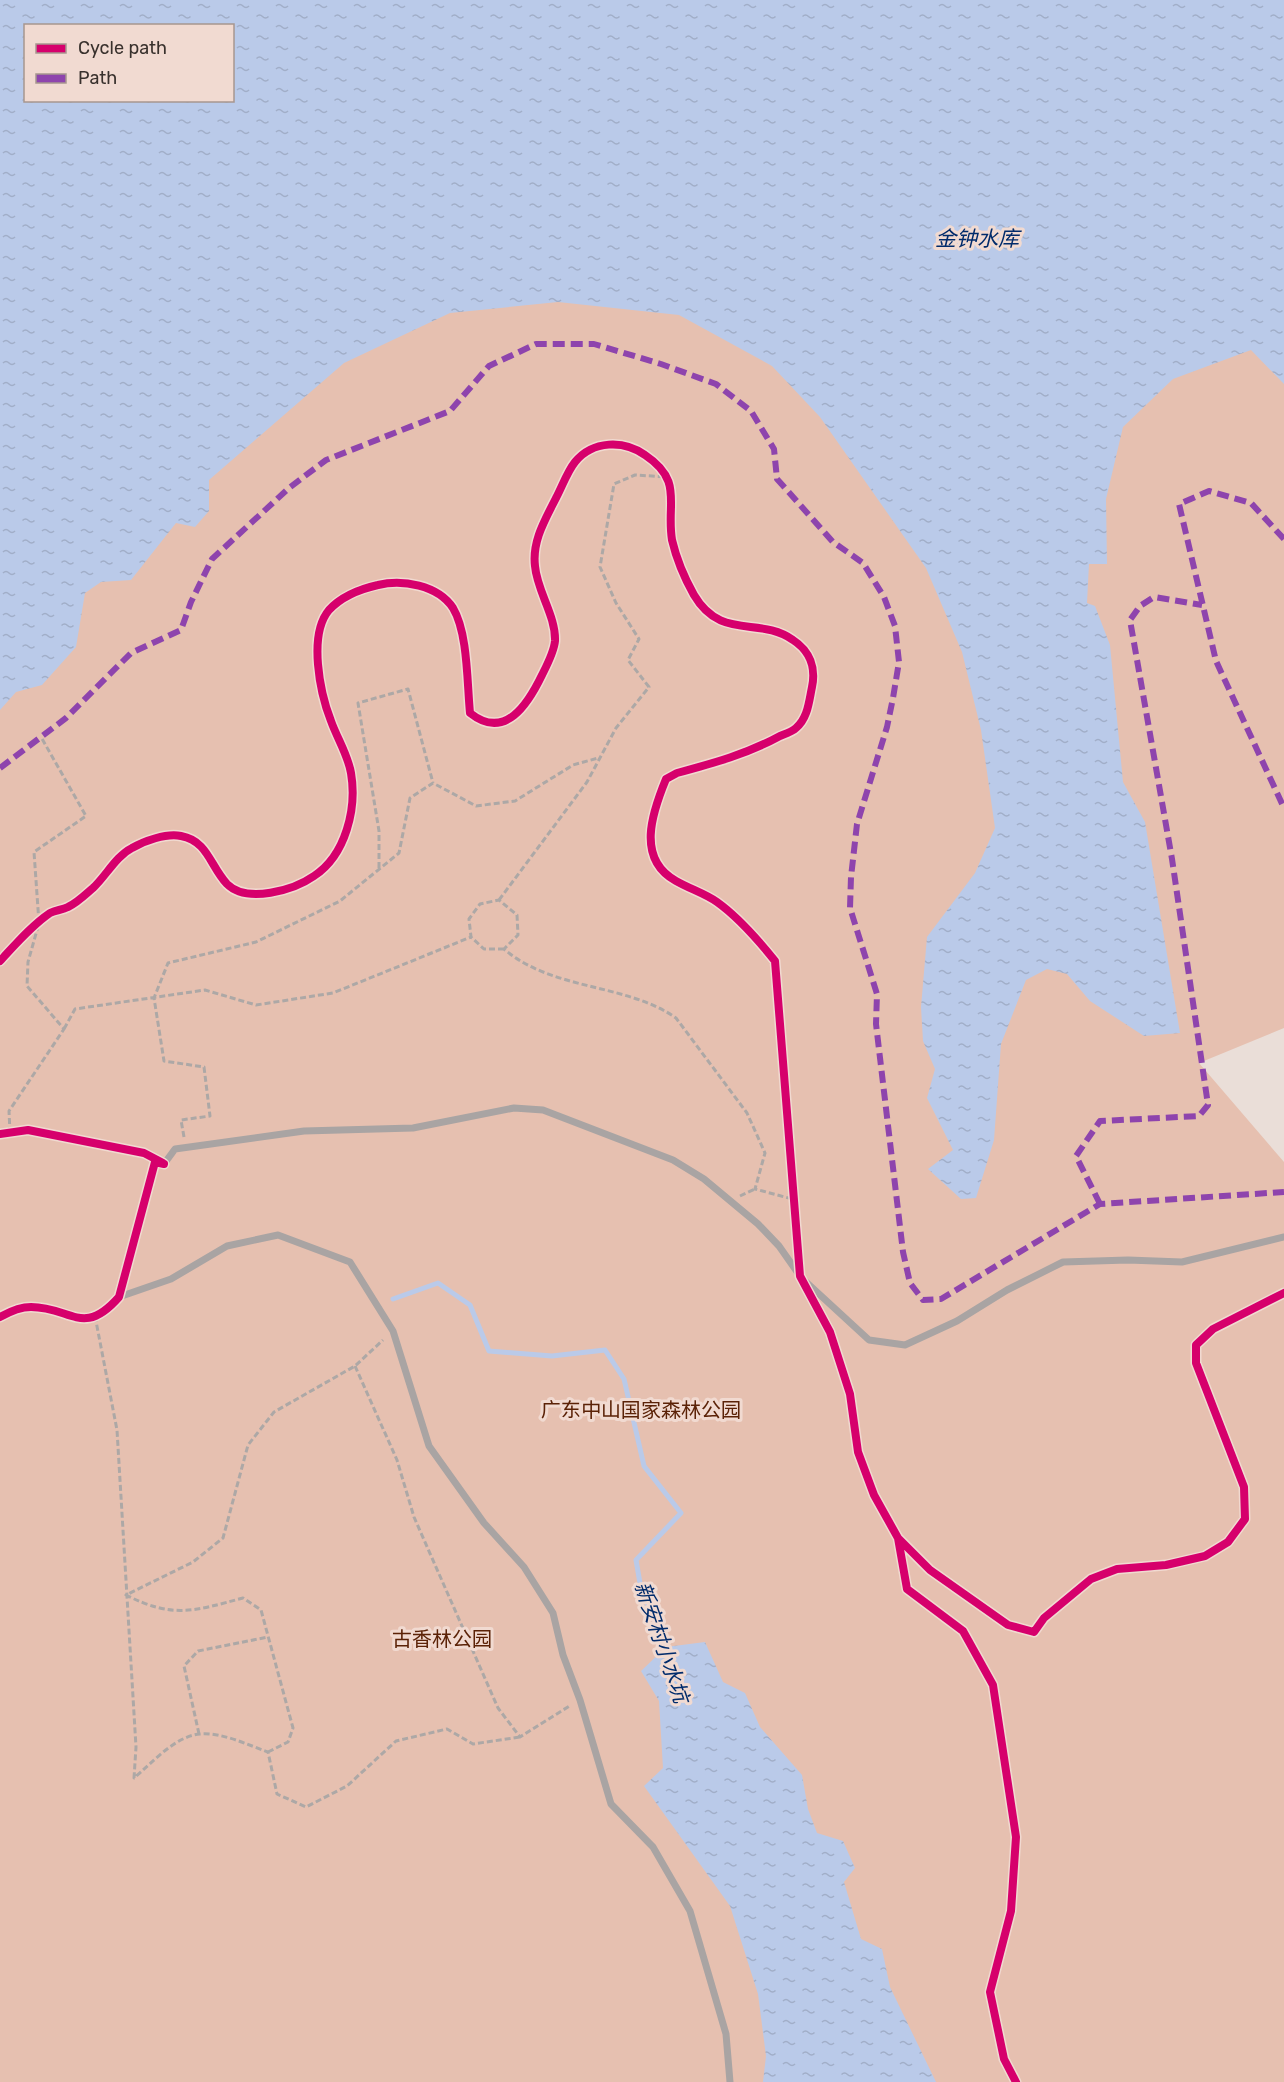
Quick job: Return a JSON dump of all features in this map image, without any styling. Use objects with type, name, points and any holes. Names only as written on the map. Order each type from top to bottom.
[{"type":"lane","points":[[164,1164],[175,1149],[304,1131],[413,1128],[514,1108],[543,1110],[673,1160],[704,1179],[758,1224],[779,1246],[800,1276],[830,1332],[850,1394],[858,1452],[874,1495],[898,1538],[908,1589],[963,1631],[993,1685],[1016,1837],[1011,1911],[990,1992],[1004,2059],[1016,2082]]},
{"type":"lane","points":[[119,1297],[171,1279],[227,1246],[278,1235],[350,1262],[393,1331],[429,1446],[484,1522],[524,1567],[554,1613],[563,1655],[580,1700],[611,1804],[653,1847],[690,1911],[726,2034],[730,2082]]},
{"type":"lane","points":[[800,1276],[868,1340],[905,1345],[957,1321],[1007,1290],[1064,1262],[1128,1260],[1182,1262],[1284,1237]]},
{"type":"path","points":[[658,465],[667,477],[671,488]]},
{"type":"path","points":[[667,477],[635,475],[614,484],[600,567],[616,603],[639,639],[628,660],[649,687],[616,728],[587,782],[499,900],[480,904],[469,919],[471,937],[484,949],[504,949],[519,962],[562,980],[660,1008],[675,1018],[747,1113],[765,1153],[755,1189],[796,1200]]},
{"type":"path","points":[[379,868],[379,831],[358,703],[408,689],[433,783],[476,806],[515,801],[573,765],[598,758]]},
{"type":"path","points":[[41,737],[86,816],[34,852],[42,920],[28,962],[27,986],[64,1029]]},
{"type":"path","points":[[186,1148],[181,1120],[210,1116],[204,1067],[164,1061],[154,998],[168,963],[256,942],[339,901],[399,853],[410,798],[433,783]]},
{"type":"path","points":[[499,900],[517,915],[518,935],[504,949]]},
{"type":"path","points":[[25,936],[42,920]]},
{"type":"path","points":[[0,1134],[14,1132],[9,1111],[75,1009],[205,990],[256,1005],[333,993],[471,937]]},
{"type":"path","points":[[795,1189],[796,1211]]},
{"type":"path","points":[[84,1319],[105,1313],[119,1297]]},
{"type":"path","points":[[95,1316],[117,1430],[126,1596],[136,1747],[134,1778],[175,1744],[199,1734],[218,1736],[268,1752],[288,1742],[293,1728],[261,1610],[243,1598],[191,1612],[151,1608],[126,1596]]},
{"type":"path","points":[[126,1596],[193,1562],[223,1538],[248,1445],[274,1412],[355,1366],[393,1331]]},
{"type":"path","points":[[355,1366],[396,1460],[414,1517],[498,1708],[520,1737]]},
{"type":"path","points":[[199,1734],[183,1666],[198,1651],[268,1637]]},
{"type":"path","points":[[268,1752],[277,1794],[306,1807],[346,1786],[396,1741],[447,1729],[473,1744],[520,1737],[580,1700]]},
{"type":"green space","name":"广东中山国家森林公园","points":[[0,0],[1284,0],[1284,1028],[1199,1063],[1284,1162],[1284,2082],[0,2082]]},
{"type":"water","name":"金钟水库","points":[[0,0],[1284,0],[1284,384],[1251,350],[1173,379],[1123,427],[1106,499],[1107,564],[1089,564],[1087,603],[1095,606],[1110,645],[1123,782],[1145,822],[1180,1033],[1144,1036],[1090,1001],[1067,974],[1047,969],[1026,980],[1001,1044],[994,1140],[976,1198],[961,1199],[928,1169],[953,1150],[927,1098],[935,1069],[923,1041],[921,1007],[927,937],[975,873],[995,828],[981,730],[962,652],[926,568],[820,417],[772,366],[679,315],[558,302],[450,313],[344,363],[209,480],[209,511],[195,527],[176,523],[131,580],[101,582],[85,593],[76,647],[42,685],[16,692],[0,710]]},
{"type":"water","points":[[705,1642],[723,1682],[745,1693],[760,1727],[802,1775],[808,1809],[817,1833],[843,1841],[855,1868],[844,1882],[861,1939],[882,1949],[890,1987],[936,2082],[763,2082],[766,2056],[758,1994],[730,1906],[644,1786],[663,1768],[659,1701],[641,1671],[666,1647]]},
{"type":"waterway","name":"新安村小水坑","points":[[393,1299],[438,1283],[470,1305],[489,1351],[552,1356],[605,1350],[624,1379],[644,1466],[681,1513],[636,1560],[641,1589],[668,1653]]},
{"type":"marked path","points":[[0,768],[66,718],[131,653],[181,630],[191,602],[212,559],[289,488],[326,460],[450,411],[489,366],[536,344],[594,344],[661,364],[716,384],[751,411],[774,449],[777,479],[833,542],[863,563],[884,597],[895,626],[899,662],[887,727],[857,824],[850,908],[877,994],[876,1024],[903,1252],[910,1283],[923,1300],[941,1299],[1100,1204],[1284,1192]]},
{"type":"marked path","points":[[1284,539],[1251,503],[1209,491],[1179,504],[1216,661],[1284,808]]},
{"type":"marked path","points":[[1100,1204],[1076,1156],[1100,1121],[1199,1116],[1208,1105],[1172,859],[1130,620],[1140,606],[1154,597],[1202,605]]},
{"type":"cycle path","points":[[0,961],[43,918],[66,908],[84,896],[126,852],[155,838],[175,835],[197,843],[227,884],[246,893],[258,894],[283,890],[314,876],[325,867],[341,843],[347,830],[352,801],[350,766],[327,709],[318,664],[319,634],[329,610],[352,594],[387,583],[419,586],[438,594],[453,608],[462,631],[470,713],[483,721],[494,723],[504,721],[514,715],[530,697],[553,650],[555,632],[536,575],[535,548],[540,531],[570,470],[582,455],[600,446],[609,445],[637,450],[657,465],[665,474],[669,484],[672,540],[681,568],[694,595],[716,618],[741,626],[767,629],[793,640],[804,649],[812,667],[813,680],[807,709],[800,724],[794,729],[743,753],[677,773],[666,779],[652,820],[652,848],[656,861],[664,872],[725,908],[775,961],[800,1276],[830,1332],[850,1394],[858,1452],[874,1495],[898,1538],[907,1589],[963,1631],[993,1685],[1016,1837],[1011,1911],[990,1992],[1004,2059],[1016,2082]]},
{"type":"cycle path","points":[[0,1134],[28,1130],[144,1153],[163,1163]]},
{"type":"cycle path","points":[[0,1317],[27,1307],[45,1308],[86,1318],[96,1316],[107,1309],[119,1297],[155,1162],[164,1164]]},
{"type":"cycle path","points":[[898,1538],[930,1570],[1008,1625],[1034,1632],[1044,1618],[1091,1579],[1117,1569],[1166,1565],[1205,1556],[1228,1542],[1245,1519],[1244,1487],[1196,1363],[1196,1345],[1213,1329],[1284,1293]]},
{"type":"park label","name":"古香林公园","points":[[442,1639]]}]
